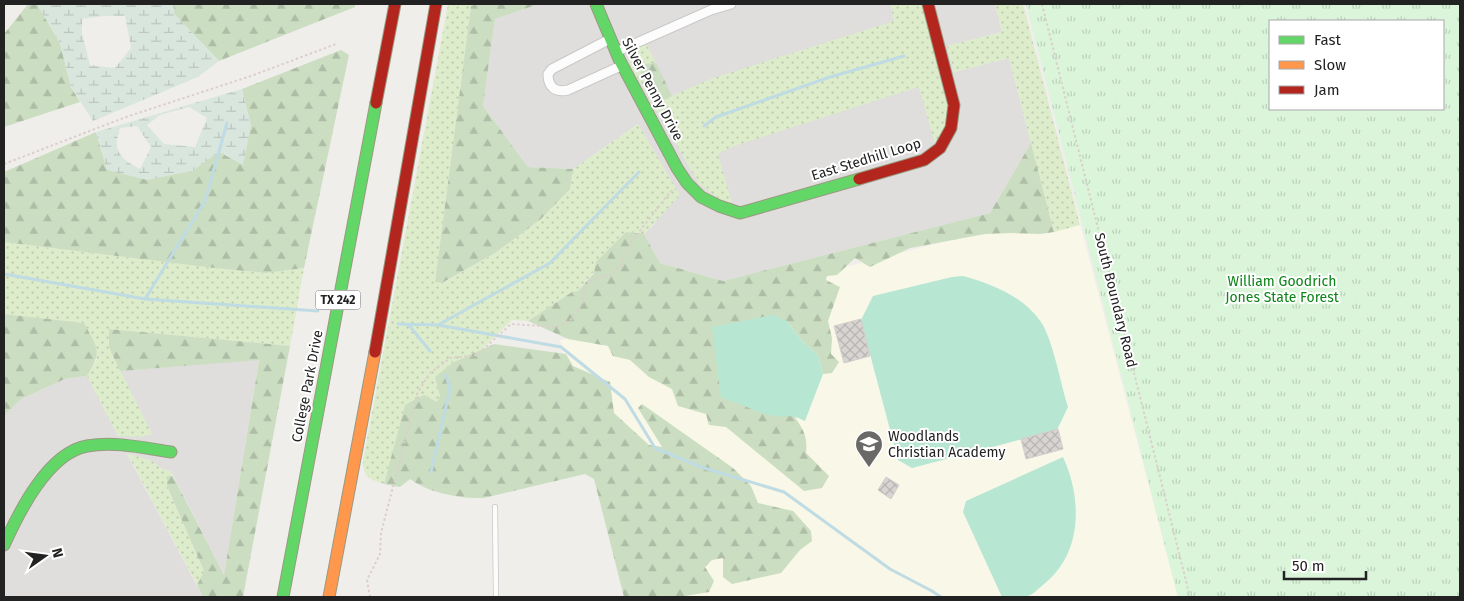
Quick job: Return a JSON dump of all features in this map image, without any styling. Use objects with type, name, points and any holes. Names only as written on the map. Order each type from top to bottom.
[{"type":"main road","name":"College Park Drive","points":[[283,597],[395,4]]},
{"type":"main road","points":[[330,597],[436,4]]},
{"type":"main road","name":"Silver Penny Drive","points":[[596,4],[616,52],[689,186]]},
{"type":"main road","name":"East Stedhill Loop","points":[[689,186],[713,205],[740,213],[924,160],[940,148],[951,128],[954,105],[928,4]]},
{"type":"main road","points":[[4,545],[21,512],[46,474],[64,456],[89,445],[102,444],[171,452]]},
{"type":"street","points":[[616,52],[711,10],[731,4]]},
{"type":"street","points":[[610,39],[552,69],[548,74],[549,84],[553,89],[560,92],[568,90],[623,65]]},
{"type":"lane","points":[[496,507],[496,597]]},
{"type":"path","name":"South Boundary Road","points":[[1042,4],[1190,597]]},
{"type":"path","points":[[4,164],[126,116],[251,76],[336,44]]},
{"type":"path","points":[[370,597],[367,580],[380,554],[381,533],[417,394],[429,374],[450,358],[477,355],[511,324],[557,327],[570,321],[583,302],[584,289],[591,281],[599,277],[609,276],[621,265],[632,241],[670,192],[676,189],[682,190],[689,186]]},
{"type":"shaded area","points":[[539,4],[995,4],[1002,32],[947,46],[954,72],[1009,58],[1031,143],[990,213],[723,281],[660,263],[644,234],[655,223],[638,124],[573,169],[528,167],[483,106],[495,19]]},
{"type":"shaded area","name":"Woodlands Christian Academy","points":[[1076,208],[1178,597],[629,597],[560,340]]},
{"type":"shaded area","points":[[259,359],[224,575],[171,471],[164,470],[151,461],[127,454],[203,597],[4,597],[4,416],[21,399],[65,379],[87,376],[118,436],[152,434],[120,371]]},
{"type":"green space","points":[[28,4],[37,4],[60,43],[71,87],[80,102],[4,127],[4,34]]},
{"type":"green space","points":[[37,4],[173,4],[174,14],[219,61],[198,77],[93,121],[71,87],[60,43]],"holes":[[[125,16],[131,48],[115,68],[90,65],[82,33],[82,19]]]},
{"type":"green space","points":[[173,4],[355,4],[355,7],[219,61],[174,14]]},
{"type":"green space","points":[[448,4],[478,4],[471,6],[435,282],[443,283],[495,253],[541,219],[570,189],[573,169],[638,124],[680,195],[644,234],[626,232],[578,291],[572,292],[528,321],[512,320],[481,350],[452,363],[437,403],[405,405],[384,484],[368,477],[364,471],[363,461]]},
{"type":"green space","points":[[478,4],[539,4],[495,19],[483,106],[528,167],[573,169],[570,189],[541,219],[495,253],[442,283],[435,282],[471,6]]},
{"type":"green space","points":[[890,4],[924,4],[949,106],[949,119],[935,144],[919,87],[734,146],[718,154],[732,203],[717,198],[699,184],[629,63],[634,51],[646,44],[656,63],[645,64],[641,74],[660,101],[713,78],[894,21]]},
{"type":"green space","points":[[995,4],[1023,4],[1080,225],[1054,232],[1009,58],[954,72],[947,46],[1002,32]]},
{"type":"green space","name":"William Goodrich Jones State Forest","points":[[1026,4],[1460,4],[1460,597],[1178,597]]},
{"type":"green space","points":[[341,50],[349,55],[304,268],[266,273],[4,242],[4,172],[96,132],[107,170],[192,171],[251,126],[242,89]]},
{"type":"green space","points":[[656,63],[672,96],[660,102],[654,100],[647,90],[648,84],[641,74],[645,64]]},
{"type":"green space","points":[[242,89],[251,126],[243,165],[219,152],[192,171],[147,180],[107,170],[96,132]],"holes":[[[189,107],[207,118],[195,147],[164,144],[147,125],[160,115]],[[137,126],[151,147],[140,169],[123,158],[117,143],[120,128]]]},
{"type":"green space","points":[[1031,143],[1054,232],[1040,234],[985,234],[910,248],[870,267],[855,258],[837,275],[827,276],[826,280],[840,287],[828,321],[832,338],[831,354],[839,362],[832,373],[823,374],[818,355],[802,341],[787,321],[721,398],[774,416],[793,415],[804,433],[806,453],[829,476],[822,488],[804,491],[726,427],[709,425],[706,414],[678,406],[672,389],[649,377],[630,360],[613,356],[608,346],[568,339],[528,321],[572,292],[578,291],[594,273],[596,262],[626,232],[644,234],[660,263],[723,281],[990,213]]},
{"type":"green space","points":[[4,242],[266,273],[304,268],[290,346],[109,329],[109,347],[152,434],[140,437],[118,436],[87,376],[97,359],[84,323],[4,314]]},
{"type":"green space","points":[[963,276],[1006,292],[1034,313],[1045,330],[1053,351],[1068,407],[1057,430],[912,468],[898,460],[861,320],[873,296]]},
{"type":"green space","points":[[4,314],[84,323],[95,344],[97,354],[87,376],[65,379],[21,399],[4,416]]},
{"type":"green space","points":[[773,315],[787,321],[802,341],[818,355],[823,374],[805,421],[792,416],[767,415],[721,398],[712,327]]},
{"type":"green space","points":[[109,329],[290,346],[243,597],[203,597],[197,585],[204,571],[167,486],[167,476],[173,476],[224,575],[259,360],[120,371],[109,347]]},
{"type":"green space","points":[[494,344],[566,354],[573,366],[610,382],[614,413],[649,445],[662,447],[638,408],[642,404],[733,468],[751,486],[758,503],[793,511],[811,531],[812,541],[800,550],[781,573],[732,584],[723,577],[723,558],[712,560],[705,567],[714,581],[709,592],[679,597],[624,597],[594,479],[585,474],[484,498],[446,494],[426,488],[410,479],[400,487],[384,484],[405,405],[424,395],[437,402],[440,396],[435,377],[452,363]]},
{"type":"green space","points":[[127,453],[152,461],[164,470],[171,471],[173,476],[167,476],[167,486],[204,571],[197,585]]},
{"type":"green space","points":[[1063,457],[1074,490],[1076,507],[1072,541],[1066,557],[1057,571],[1035,592],[1019,598],[1002,597],[963,512],[966,501]]},
{"type":"building","points":[[861,319],[870,356],[844,363],[834,326]]},
{"type":"building","points":[[1058,429],[1063,449],[1026,459],[1021,439]]},
{"type":"building","points":[[886,477],[899,485],[891,499],[878,490]]},
{"type":"waterway","points":[[704,126],[716,117],[830,77],[904,56]]},
{"type":"waterway","points":[[145,299],[205,201],[227,123]]},
{"type":"waterway","points":[[398,324],[438,325],[550,263],[639,172]]},
{"type":"waterway","points":[[4,274],[145,299],[318,311]]},
{"type":"waterway","points":[[408,324],[430,351]]},
{"type":"waterway","points":[[438,325],[561,347],[625,399],[655,448],[701,467],[784,492],[890,569],[941,597]]},
{"type":"waterway","points":[[431,472],[450,389],[446,375]]},
{"type":"traffic: fast","points":[[596,4],[619,59],[677,168],[687,183],[701,197],[740,213],[859,179]]},
{"type":"traffic: fast","points":[[283,597],[376,103]]},
{"type":"traffic: fast","points":[[4,545],[36,486],[60,460],[73,451],[87,446],[108,444],[171,452]]},
{"type":"traffic: slow","points":[[329,597],[375,352]]},
{"type":"traffic: jam","points":[[376,103],[395,4]]},
{"type":"traffic: jam","points":[[375,352],[436,4]]},
{"type":"traffic: jam","points":[[859,179],[924,160],[940,148],[951,128],[954,105],[928,4]]},
{"type":"place","name":"Woodlands Christian Academy","points":[[869,468]]}]
